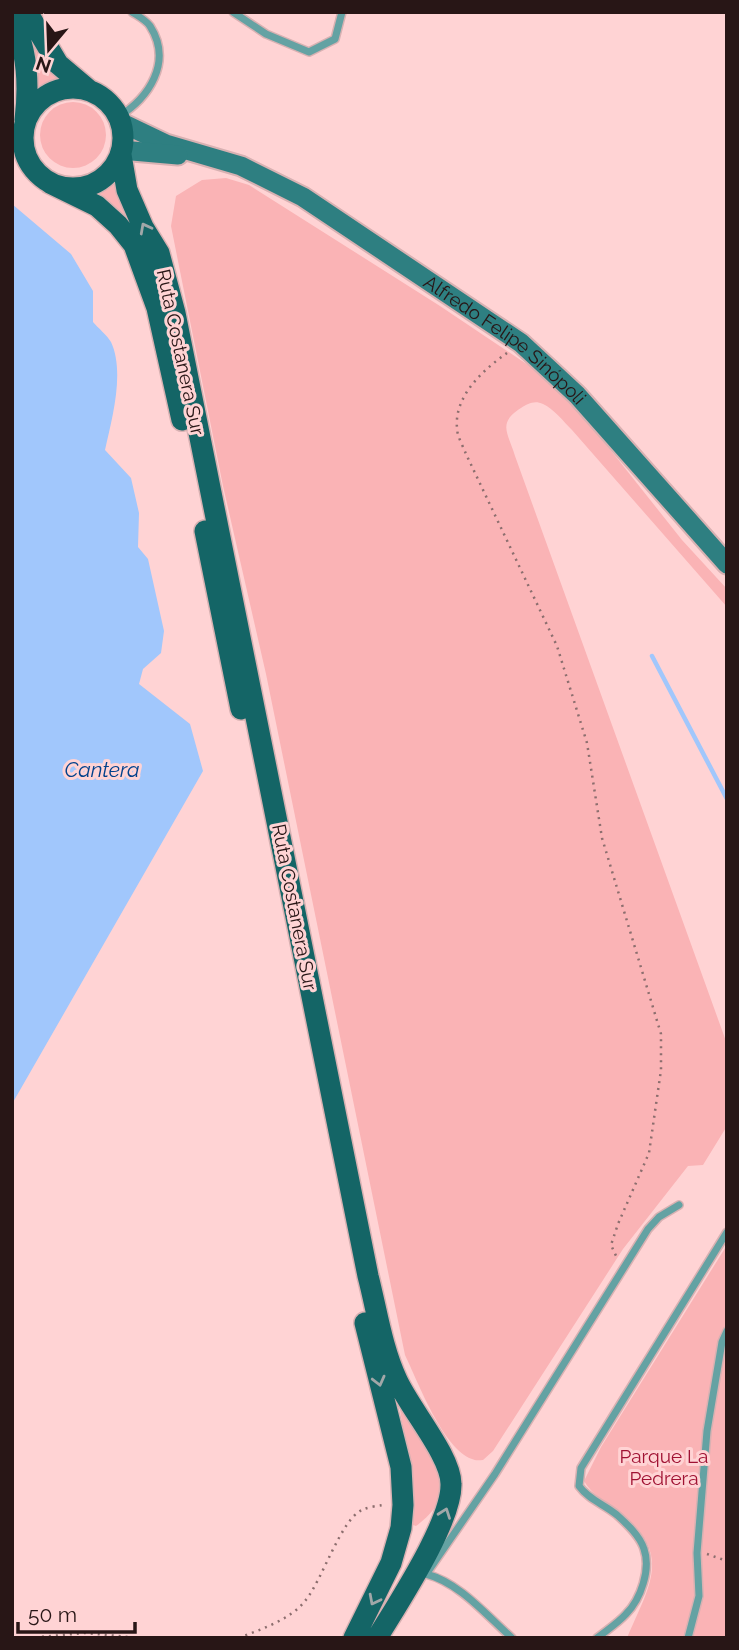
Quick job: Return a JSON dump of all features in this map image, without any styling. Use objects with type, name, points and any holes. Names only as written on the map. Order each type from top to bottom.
[{"type":"main road","points":[[27,12],[58,64],[90,92]]},
{"type":"main road","name":"Ruta Costanera Sur","points":[[12,20],[18,30],[26,64],[27,99],[23,143],[27,159],[37,173],[50,183],[97,206],[118,225],[134,245],[157,308],[181,415],[355,1284],[401,1467],[401,1528],[391,1563],[354,1638]]},
{"type":"main road","points":[[24,127],[31,111],[42,99],[57,91],[73,88],[101,97],[119,120]]},
{"type":"main road","name":"Ruta Costanera Sur","points":[[119,120],[123,136],[121,153],[127,190],[143,227],[159,253],[175,313],[383,1339],[396,1378],[411,1408],[442,1454],[450,1471],[452,1484],[449,1501],[422,1572],[377,1638]]},
{"type":"main road","points":[[50,183],[66,188],[97,182],[110,172],[121,153]]},
{"type":"street","points":[[119,120],[166,144],[242,166]]},
{"type":"street","points":[[121,153],[180,155],[242,166]]},
{"type":"street","name":"Alfredo Felipe Sinópoli","points":[[242,166],[303,197],[521,344],[577,395],[727,564]]},
{"type":"lane","points":[[119,120],[145,96],[157,72],[159,59],[158,43],[149,24],[132,12]]},
{"type":"lane","points":[[233,12],[266,34],[309,52],[335,39],[342,12]]},
{"type":"lane","points":[[422,1572],[495,1474],[648,1229],[659,1217],[679,1205]]},
{"type":"lane","points":[[597,1638],[627,1614],[635,1602],[646,1568],[644,1549],[634,1532],[614,1513],[587,1497],[579,1486],[581,1468],[727,1232]]},
{"type":"lane","points":[[688,1638],[699,1596],[697,1553],[707,1431],[722,1342],[727,1331]]},
{"type":"lane","points":[[391,1563],[441,1577],[512,1638]]},
{"type":"path","points":[[521,344],[494,362],[470,386],[460,404],[457,428],[466,454],[556,646],[586,743],[602,838],[661,1034],[662,1070],[649,1153],[611,1245],[622,1269]]},
{"type":"path","points":[[239,1638],[289,1615],[304,1603],[348,1524],[361,1510],[403,1504]]},
{"type":"path","points":[[697,1553],[727,1561]]},
{"type":"path","points":[[28,1638],[85,1633],[140,1638]]},
{"type":"green space","points":[[20,12],[72,85],[46,89],[35,95]]},
{"type":"green space","points":[[67,102],[79,102],[91,107],[101,117],[106,135],[104,148],[91,163],[79,168],[67,168],[55,163],[45,153],[40,141],[40,129],[45,117],[55,107]]},
{"type":"green space","points":[[121,172],[126,201],[162,272],[379,1331],[399,1393],[433,1447],[446,1477],[441,1498],[427,1517],[416,1526],[407,1523],[414,1494],[400,1410],[373,1323],[160,281],[143,245],[127,224],[92,195],[109,187]]},
{"type":"green space","points":[[226,178],[249,185],[537,371],[578,409],[682,540],[727,589],[727,607],[551,409],[537,402],[531,403],[509,419],[506,429],[510,441],[727,1044],[727,1126],[703,1165],[688,1166],[623,1249],[493,1451],[483,1460],[472,1459],[461,1453],[441,1429],[405,1355],[266,674],[223,486],[171,226],[176,196],[202,180]]},
{"type":"green space","name":"Parque La Pedrera","points":[[727,1245],[727,1638],[627,1638],[648,1587],[652,1572],[651,1557],[647,1543],[637,1528],[595,1495],[584,1481],[601,1447]]},
{"type":"water","name":"Cantera","points":[[12,204],[71,254],[93,291],[93,322],[111,342],[117,367],[117,381],[105,450],[131,478],[139,513],[138,547],[148,559],[164,631],[161,653],[143,669],[139,684],[190,724],[203,771],[12,1104]]},
{"type":"waterway","points":[[652,656],[727,799]]}]
